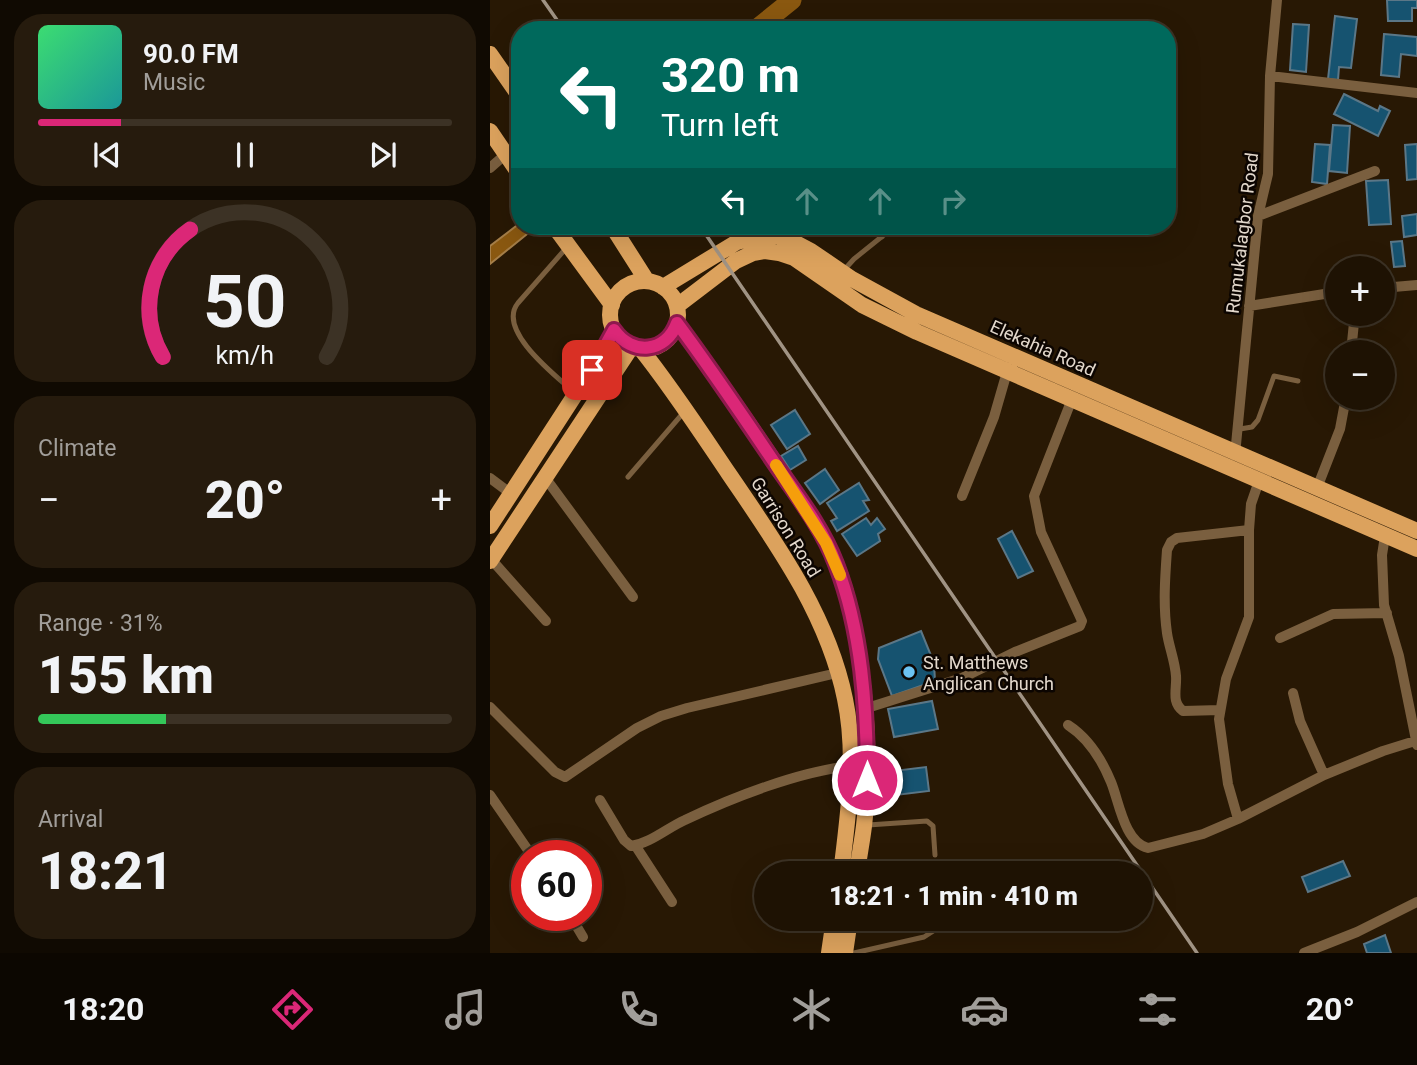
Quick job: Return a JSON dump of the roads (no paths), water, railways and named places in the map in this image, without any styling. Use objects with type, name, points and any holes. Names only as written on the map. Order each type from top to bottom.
[{"type":"main road","points":[[490,54],[511,84]]},
{"type":"main road","points":[[490,131],[511,162]]},
{"type":"main road","points":[[561,235],[612,306]]},
{"type":"main road","points":[[619,235],[655,284],[674,299],[677,314],[674,330],[663,343],[648,348],[636,347],[625,342],[614,330],[612,306],[617,295],[626,286],[636,282],[655,284]]},
{"type":"main road","name":"Elekahia Road","points":[[655,284],[737,242],[777,236],[794,242],[842,273],[916,314],[1234,461],[1259,482],[1417,549]]},
{"type":"main road","name":"Elekahia Road","points":[[677,314],[736,261],[753,253],[779,253],[794,258],[843,293],[879,314],[1007,372],[1234,461],[1264,466],[1417,531]]},
{"type":"main road","name":"Garrison Road","points":[[677,314],[826,543],[844,585],[858,651],[867,747],[864,825],[859,861]]},
{"type":"main road","points":[[490,526],[576,394],[614,330]]},
{"type":"main road","points":[[490,560],[544,477],[636,347]]},
{"type":"main road","name":"Garrison Road","points":[[636,347],[686,409],[794,575],[822,628],[845,699],[851,766],[842,861]]},
{"type":"main road","points":[[829,953],[832,931]]},
{"type":"main road","points":[[845,953],[848,931]]},
{"type":"street","name":"Rumukalagbor Road","points":[[1234,461],[1240,429],[1258,216],[1268,174],[1270,76],[1277,0]]},
{"type":"street","points":[[1270,76],[1417,93]]},
{"type":"street","points":[[490,168],[506,154]]},
{"type":"street","points":[[1258,216],[1375,170]]},
{"type":"street","points":[[1395,287],[1417,285]]},
{"type":"street","points":[[1249,306],[1325,294]]},
{"type":"street","points":[[962,495],[994,416],[1007,372]]},
{"type":"street","points":[[864,709],[961,678],[1015,652],[1080,626],[1082,621],[1041,532],[1034,496],[1072,399]]},
{"type":"street","points":[[1317,488],[1340,429],[1344,410]]},
{"type":"street","points":[[1238,819],[1219,728],[1220,710],[1226,679],[1249,617],[1251,504],[1264,466]]},
{"type":"street","points":[[544,477],[633,597]]},
{"type":"street","points":[[490,478],[510,493]]},
{"type":"street","points":[[1220,710],[1183,711],[1176,702],[1176,678],[1164,610],[1167,551],[1171,542],[1177,538],[1249,530]]},
{"type":"street","points":[[1068,725],[1085,739],[1106,772],[1126,824],[1143,847],[1203,834],[1324,775],[1382,751],[1416,744],[1382,582],[1385,536]]},
{"type":"street","points":[[490,560],[546,621]]},
{"type":"street","points":[[1280,638],[1333,614],[1387,613]]},
{"type":"street","points":[[490,707],[558,775],[565,777],[637,728],[661,716],[837,673]]},
{"type":"street","points":[[1293,693],[1300,721],[1324,775]]},
{"type":"street","points":[[600,800],[624,840],[631,846],[726,802],[819,771],[851,766]]},
{"type":"street","points":[[490,795],[522,840]]},
{"type":"street","points":[[635,845],[672,902]]},
{"type":"street","points":[[1304,953],[1357,932],[1417,902]]},
{"type":"street","points":[[579,931],[583,937]]},
{"type":"lane","points":[[842,273],[854,259],[884,235]]},
{"type":"lane","points":[[569,246],[514,308],[513,316],[527,349],[576,394]]},
{"type":"lane","points":[[1240,429],[1255,424],[1274,376],[1298,381]]},
{"type":"lane","points":[[628,477],[686,409]]},
{"type":"lane","points":[[864,825],[927,821],[933,825],[935,855]]},
{"type":"lane","points":[[854,953],[924,937],[933,931]]},
{"type":"waterway","points":[[766,21],[792,0]]},
{"type":"railway","points":[[543,0],[558,21]]},
{"type":"railway","points":[[706,235],[1197,953]]},
{"type":"place","name":"St. Matthews Anglican Church","points":[[909,672]]}]
